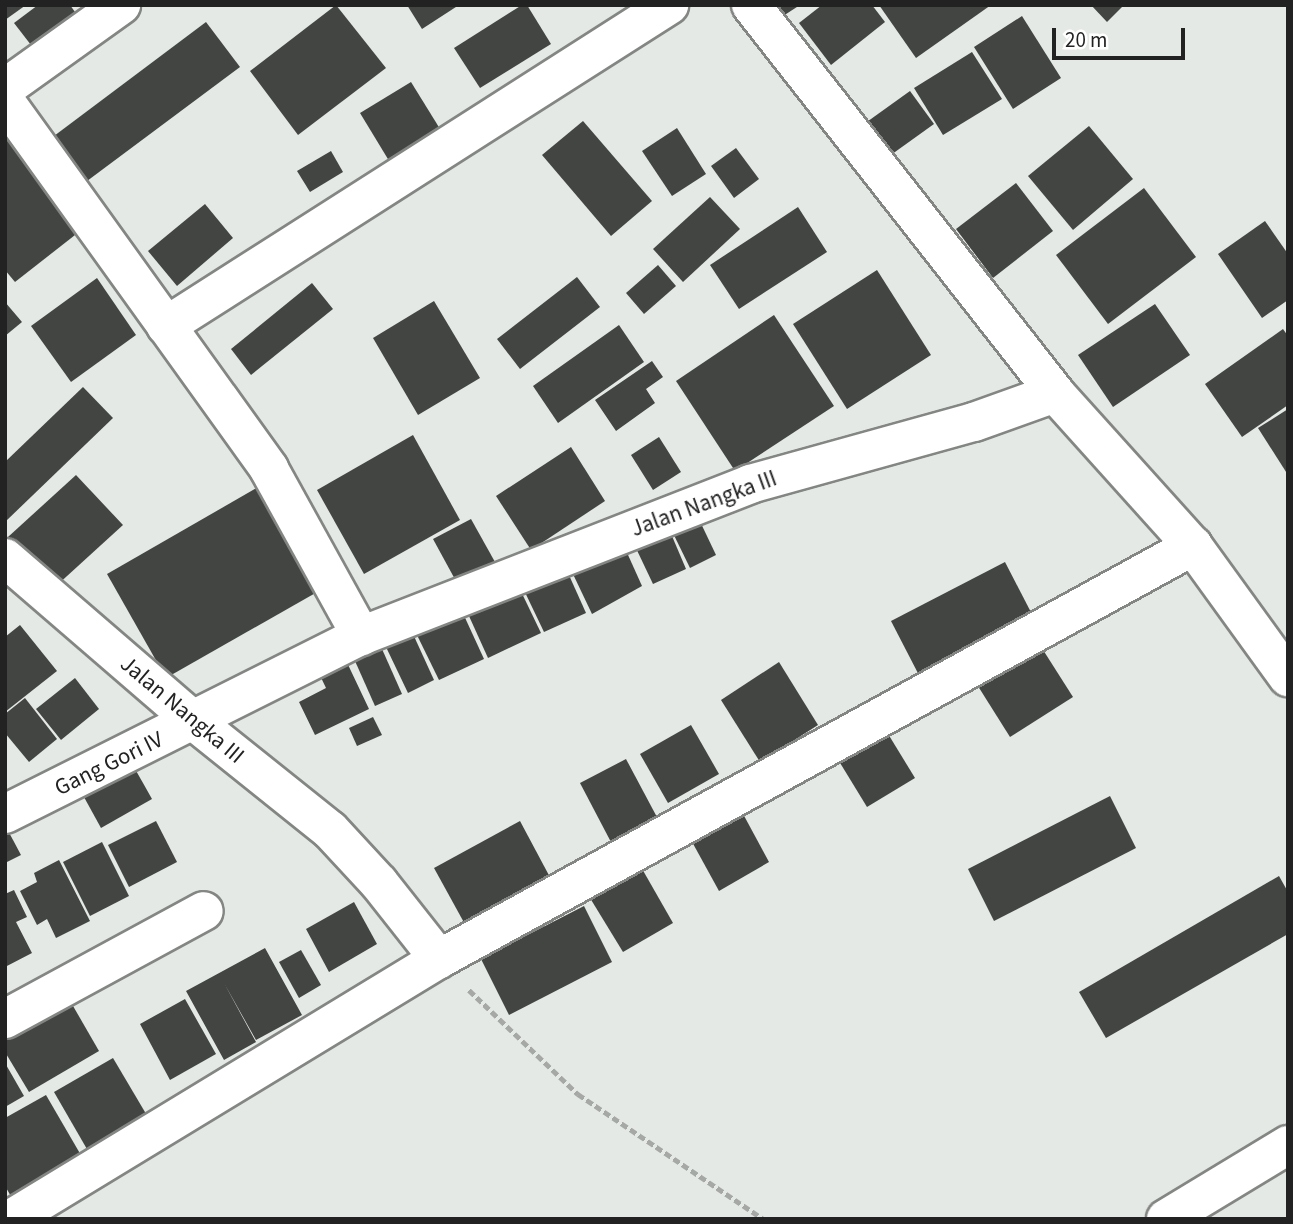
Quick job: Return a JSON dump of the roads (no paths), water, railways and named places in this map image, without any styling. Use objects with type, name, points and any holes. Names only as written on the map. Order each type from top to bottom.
[{"type":"street","points":[[5,88],[121,5]]},
{"type":"street","points":[[166,326],[669,5]]},
{"type":"street","points":[[751,5],[1055,394],[1193,546],[1287,676]]},
{"type":"street","points":[[5,101],[269,468],[361,636]]},
{"type":"street","name":"Jalan Nangka III","points":[[361,636],[750,484],[974,422],[1055,394]]},
{"type":"street","points":[[11,1219],[439,959],[1193,546]]},
{"type":"street","name":"Jalan Nangka III","points":[[5,558],[195,722],[330,830],[439,959]]},
{"type":"street","name":"Gang Gori IV","points":[[5,814],[195,722],[361,636]]},
{"type":"street","points":[[5,1019],[204,911]]},
{"type":"street","points":[[1166,1219],[1288,1145]]}]
